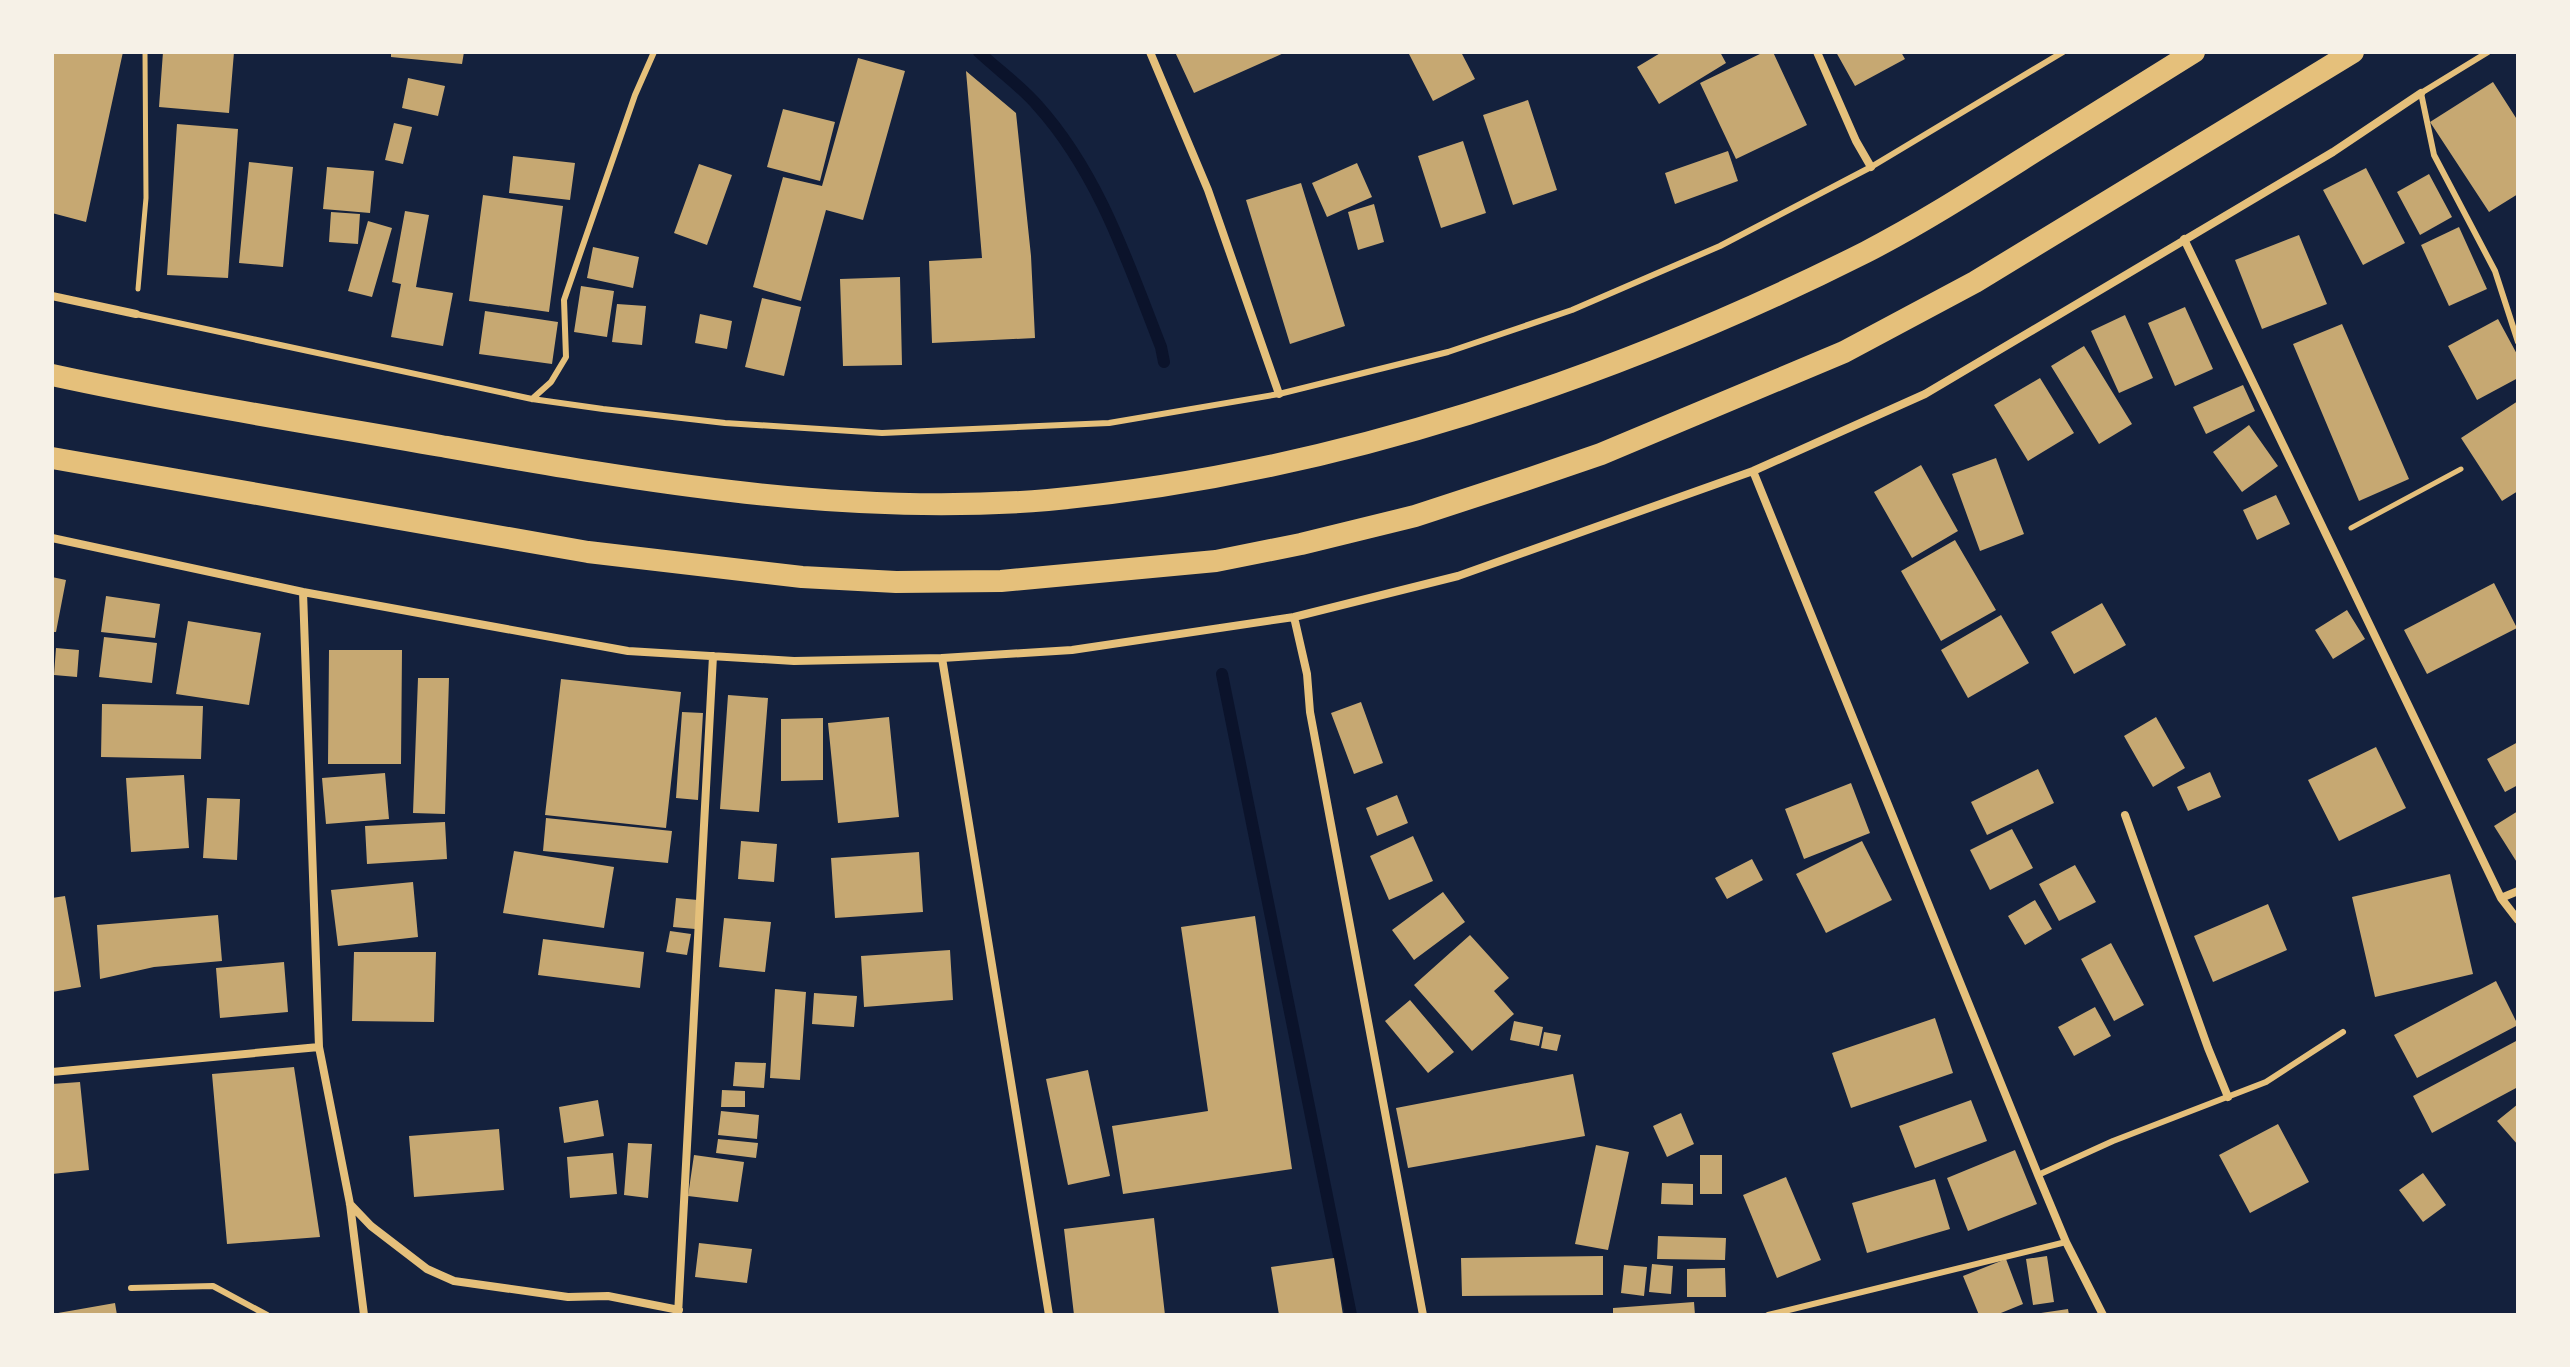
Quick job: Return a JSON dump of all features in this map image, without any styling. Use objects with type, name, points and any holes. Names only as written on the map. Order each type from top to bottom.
[{"type":"highway","points":[[52,375],[625,478],[740,493],[841,501],[944,503],[1045,500],[1140,488],[1264,466],[1440,422],[1654,349],[1866,252],[1951,205],[2194,52]]},
{"type":"highway","points":[[52,458],[588,552],[802,577],[896,582],[1001,581],[1216,561],[1415,516],[1516,483],[1601,454],[1844,352],[1975,282],[2353,52]]},
{"type":"street","points":[[1150,52],[1208,190],[1279,394]]},
{"type":"street","points":[[1817,52],[1856,141],[1871,167]]},
{"type":"street","points":[[52,538],[303,592],[628,651],[794,661],[942,658],[1072,650],[1294,617],[1458,576],[1753,471],[1925,394],[2333,152],[2421,93]]},
{"type":"street","points":[[2184,239],[2501,898],[2518,920]]},
{"type":"street","points":[[52,296],[136,314]]},
{"type":"street","points":[[1753,471],[2038,1175],[2066,1242],[2103,1315]]},
{"type":"street","points":[[303,592],[319,1047],[350,1204],[364,1315]]},
{"type":"street","points":[[1294,617],[1307,674],[1310,712],[1423,1315]]},
{"type":"street","points":[[350,1204],[371,1226],[427,1269],[454,1281],[568,1297],[608,1296],[678,1313],[713,656]]},
{"type":"street","points":[[942,658],[1049,1315]]},
{"type":"street","points":[[2125,815],[2228,1097]]},
{"type":"street","points":[[2501,898],[2518,891]]},
{"type":"street","points":[[52,1072],[319,1047]]},
{"type":"lane","points":[[532,399],[551,382],[566,357],[564,300],[635,95],[654,52]]},
{"type":"lane","points":[[136,314],[532,399],[725,423],[882,433],[1109,423],[1279,394],[1448,352],[1572,310],[1720,246],[1871,167],[2063,52]]},
{"type":"lane","points":[[2488,52],[2421,93],[2434,155],[2495,271],[2518,342]]},
{"type":"lane","points":[[2038,1175],[2113,1141],[2266,1082],[2343,1032]]},
{"type":"lane","points":[[1768,1315],[2066,1242]]},
{"type":"lane","points":[[131,1288],[213,1286],[267,1315]]},
{"type":"path","points":[[136,314],[146,198],[145,52]]},
{"type":"path","points":[[2329,540],[2461,469]]},
{"type":"building","points":[[53,52],[123,52],[86,222],[52,213]]},
{"type":"building","points":[[163,52],[234,52],[229,113],[159,107]]},
{"type":"building","points":[[391,52],[464,52],[462,64],[391,57]]},
{"type":"building","points":[[1175,52],[1286,52],[1194,93]]},
{"type":"building","points":[[1408,52],[1461,52],[1475,79],[1433,101]]},
{"type":"building","points":[[1662,52],[1720,52],[1726,63],[1659,104],[1637,67]]},
{"type":"building","points":[[1764,52],[1773,52],[1807,125],[1736,159],[1700,83]]},
{"type":"building","points":[[1836,52],[1901,52],[1905,59],[1855,86]]},
{"type":"building","points":[[858,58],[905,71],[863,220],[826,210],[801,301],[753,287],[783,177],[822,186]]},
{"type":"building","points":[[966,71],[1016,113],[1031,256],[1035,338],[932,343],[929,261],[982,258]]},
{"type":"building","points":[[408,78],[445,86],[438,116],[402,108]]},
{"type":"building","points":[[2493,82],[2518,121],[2518,194],[2489,212],[2430,122]]},
{"type":"building","points":[[1528,100],[1557,190],[1513,205],[1483,115]]},
{"type":"building","points":[[783,109],[835,122],[820,181],[767,167]]},
{"type":"building","points":[[394,123],[412,127],[403,164],[385,160]]},
{"type":"building","points":[[177,124],[238,129],[228,278],[167,275]]},
{"type":"building","points":[[1463,141],[1486,213],[1441,228],[1418,156]]},
{"type":"building","points":[[1728,151],[1738,181],[1675,204],[1665,173]]},
{"type":"building","points":[[513,156],[575,163],[570,200],[509,193]]},
{"type":"building","points":[[249,162],[293,167],[283,267],[239,263]]},
{"type":"building","points":[[1357,163],[1372,197],[1327,217],[1312,183]]},
{"type":"building","points":[[699,164],[732,175],[707,245],[674,233]]},
{"type":"building","points":[[327,167],[374,171],[370,213],[323,209]]},
{"type":"building","points":[[2366,168],[2405,243],[2363,265],[2323,190]]},
{"type":"building","points":[[2429,174],[2452,217],[2420,235],[2397,192]]},
{"type":"building","points":[[1301,183],[1345,326],[1290,344],[1246,200]]},
{"type":"building","points":[[483,195],[563,206],[549,312],[469,301]]},
{"type":"building","points":[[1374,204],[1384,242],[1358,250],[1348,212]]},
{"type":"building","points":[[405,211],[429,215],[416,287],[453,293],[443,346],[391,337],[401,284],[392,282]]},
{"type":"building","points":[[331,212],[360,214],[358,244],[329,242]]},
{"type":"building","points":[[368,221],[392,228],[372,297],[348,291]]},
{"type":"building","points":[[2459,227],[2487,289],[2449,306],[2421,245]]},
{"type":"building","points":[[2299,235],[2327,304],[2262,329],[2235,260]]},
{"type":"building","points":[[593,247],[639,257],[633,288],[587,278]]},
{"type":"building","points":[[900,277],[902,365],[843,366],[840,279]]},
{"type":"building","points":[[581,286],[614,291],[607,337],[574,332]]},
{"type":"building","points":[[762,298],[801,307],[784,376],[745,367]]},
{"type":"building","points":[[617,304],[646,306],[642,345],[612,342]]},
{"type":"building","points":[[2185,307],[2213,369],[2175,386],[2148,323]]},
{"type":"building","points":[[485,311],[558,322],[552,364],[479,354]]},
{"type":"building","points":[[700,314],[732,321],[727,349],[695,343]]},
{"type":"building","points":[[2125,315],[2153,378],[2119,393],[2091,331]]},
{"type":"building","points":[[2498,319],[2518,356],[2518,378],[2477,400],[2448,346]]},
{"type":"building","points":[[2342,324],[2409,479],[2359,501],[2293,344]]},
{"type":"building","points":[[2084,346],[2132,424],[2099,444],[2051,366]]},
{"type":"building","points":[[2040,378],[2074,433],[2028,461],[1994,405]]},
{"type":"building","points":[[2243,385],[2255,411],[2206,434],[2193,407]]},
{"type":"building","points":[[2518,401],[2518,491],[2502,501],[2461,438]]},
{"type":"building","points":[[2249,425],[2278,466],[2242,492],[2213,452]]},
{"type":"building","points":[[1996,458],[2024,534],[1980,551],[1952,474]]},
{"type":"building","points":[[1921,465],[1958,531],[1912,558],[1874,492]]},
{"type":"building","points":[[2276,495],[2290,524],[2257,540],[2243,510]]},
{"type":"building","points":[[1955,540],[1996,610],[1941,641],[1901,571]]},
{"type":"building","points":[[52,577],[66,580],[56,632],[52,632]]},
{"type":"building","points":[[2494,583],[2517,628],[2427,674],[2404,630]]},
{"type":"building","points":[[106,596],[160,604],[155,638],[101,632]]},
{"type":"building","points":[[2102,603],[2126,645],[2074,674],[2051,632]]},
{"type":"building","points":[[2347,610],[2365,639],[2333,659],[2315,630]]},
{"type":"building","points":[[2001,615],[2029,663],[1968,698],[1941,650]]},
{"type":"building","points":[[188,621],[261,633],[249,705],[176,694]]},
{"type":"building","points":[[104,637],[157,643],[152,683],[99,677]]},
{"type":"building","points":[[56,648],[79,650],[77,677],[54,675]]},
{"type":"building","points":[[329,650],[402,650],[401,764],[328,764]]},
{"type":"building","points":[[418,678],[449,678],[445,814],[413,813]]},
{"type":"building","points":[[561,679],[681,692],[666,828],[545,815]]},
{"type":"building","points":[[728,695],[768,698],[759,812],[720,809]]},
{"type":"building","points":[[1361,702],[1383,763],[1354,774],[1331,713]]},
{"type":"building","points":[[102,704],[203,706],[201,759],[101,757]]},
{"type":"building","points":[[682,712],[703,713],[698,800],[676,798]]},
{"type":"building","points":[[889,717],[899,817],[838,823],[828,723]]},
{"type":"building","points":[[2156,717],[2185,768],[2153,787],[2124,736]]},
{"type":"building","points":[[823,718],[823,780],[781,781],[781,719]]},
{"type":"building","points":[[2518,742],[2518,785],[2505,792],[2487,759]]},
{"type":"building","points":[[2376,747],[2406,808],[2339,841],[2308,780]]},
{"type":"building","points":[[2038,769],[2054,803],[1987,835],[1971,802]]},
{"type":"building","points":[[2210,772],[2221,797],[2188,811],[2177,787]]},
{"type":"building","points":[[385,773],[389,819],[326,824],[322,778]]},
{"type":"building","points":[[184,775],[189,848],[131,852],[126,778]]},
{"type":"building","points":[[1851,783],[1870,833],[1804,859],[1785,809]]},
{"type":"building","points":[[1397,795],[1408,823],[1377,836],[1366,808]]},
{"type":"building","points":[[207,798],[240,799],[237,860],[203,858]]},
{"type":"building","points":[[2518,811],[2518,864],[2494,826]]},
{"type":"building","points":[[546,818],[672,831],[668,863],[543,851]]},
{"type":"building","points":[[445,822],[447,859],[367,864],[365,826]]},
{"type":"building","points":[[2012,829],[2033,868],[1990,890],[1970,850]]},
{"type":"building","points":[[1413,836],[1433,881],[1389,900],[1370,856]]},
{"type":"building","points":[[741,841],[777,844],[774,882],[738,879]]},
{"type":"building","points":[[1862,841],[1892,900],[1826,933],[1796,874]]},
{"type":"building","points":[[514,851],[614,867],[604,928],[503,913]]},
{"type":"building","points":[[919,852],[923,912],[835,918],[831,858]]},
{"type":"building","points":[[1752,859],[1763,880],[1727,899],[1715,878]]},
{"type":"building","points":[[2075,865],[2096,902],[2059,921],[2039,884]]},
{"type":"building","points":[[2450,874],[2473,974],[2375,997],[2352,897]]},
{"type":"building","points":[[413,882],[418,937],[338,946],[331,890]]},
{"type":"building","points":[[1443,892],[1465,922],[1414,960],[1392,930]]},
{"type":"building","points":[[65,896],[81,987],[52,992],[52,898]]},
{"type":"building","points":[[676,898],[698,900],[695,929],[673,927]]},
{"type":"building","points":[[2035,900],[2052,929],[2025,945],[2008,916]]},
{"type":"building","points":[[2268,904],[2287,950],[2213,982],[2194,936]]},
{"type":"building","points":[[218,915],[222,961],[154,967],[100,979],[97,925]]},
{"type":"building","points":[[1255,916],[1292,1169],[1123,1194],[1112,1126],[1208,1111],[1181,927]]},
{"type":"building","points":[[724,918],[771,922],[765,972],[719,967]]},
{"type":"building","points":[[670,931],[691,934],[687,955],[666,952]]},
{"type":"building","points":[[1470,935],[1509,978],[1494,991],[1514,1014],[1472,1051],[1414,985]]},
{"type":"building","points":[[543,939],[644,952],[640,988],[538,975]]},
{"type":"building","points":[[2111,943],[2144,1005],[2114,1021],[2081,959]]},
{"type":"building","points":[[950,950],[953,1000],[864,1007],[861,956]]},
{"type":"building","points":[[354,952],[436,952],[434,1022],[352,1021]]},
{"type":"building","points":[[284,962],[288,1012],[220,1018],[216,968]]},
{"type":"building","points":[[2496,981],[2518,1025],[2417,1078],[2394,1035]]},
{"type":"building","points":[[775,989],[806,992],[800,1080],[770,1078]]},
{"type":"building","points":[[814,993],[857,996],[854,1027],[812,1024]]},
{"type":"building","points":[[1410,1000],[1454,1052],[1428,1073],[1385,1021]]},
{"type":"building","points":[[2095,1007],[2111,1036],[2074,1056],[2058,1027]]},
{"type":"building","points":[[1935,1018],[1953,1073],[1851,1108],[1832,1053]]},
{"type":"building","points":[[1514,1021],[1543,1027],[1539,1046],[1510,1040]]},
{"type":"building","points":[[1544,1032],[1561,1035],[1557,1051],[1541,1048]]},
{"type":"building","points":[[2518,1040],[2518,1087],[2432,1133],[2413,1096]]},
{"type":"building","points":[[735,1062],[766,1063],[764,1088],[733,1086]]},
{"type":"building","points":[[294,1067],[320,1237],[227,1244],[212,1074]]},
{"type":"building","points":[[1088,1070],[1110,1176],[1068,1185],[1046,1079]]},
{"type":"building","points":[[1573,1074],[1585,1136],[1408,1168],[1396,1108]]},
{"type":"building","points":[[80,1082],[89,1170],[52,1174],[52,1084]]},
{"type":"building","points":[[722,1090],[745,1091],[745,1107],[721,1107]]},
{"type":"building","points":[[598,1100],[604,1136],[564,1143],[559,1107]]},
{"type":"building","points":[[1971,1100],[1987,1141],[1915,1168],[1899,1126]]},
{"type":"building","points":[[2518,1104],[2518,1145],[2497,1121]]},
{"type":"building","points":[[721,1111],[759,1115],[757,1139],[718,1135]]},
{"type":"building","points":[[1681,1113],[1694,1144],[1667,1157],[1653,1126]]},
{"type":"building","points":[[2278,1124],[2309,1182],[2250,1213],[2219,1155]]},
{"type":"building","points":[[499,1129],[504,1190],[414,1197],[409,1136]]},
{"type":"building","points":[[718,1139],[758,1143],[756,1158],[716,1153]]},
{"type":"building","points":[[628,1143],[652,1144],[648,1198],[624,1195]]},
{"type":"building","points":[[1596,1145],[1629,1152],[1608,1250],[1575,1244]]},
{"type":"building","points":[[2015,1150],[2037,1204],[1968,1231],[1947,1178]]},
{"type":"building","points":[[613,1153],[617,1194],[570,1198],[567,1157]]},
{"type":"building","points":[[694,1155],[744,1162],[738,1202],[688,1196]]},
{"type":"building","points":[[1700,1155],[1722,1155],[1722,1194],[1700,1194]]},
{"type":"building","points":[[2423,1173],[2446,1205],[2423,1222],[2399,1190]]},
{"type":"building","points":[[1786,1177],[1821,1260],[1777,1278],[1743,1195]]},
{"type":"building","points":[[1935,1179],[1950,1229],[1867,1253],[1852,1203]]},
{"type":"building","points":[[1662,1183],[1693,1184],[1693,1205],[1661,1204]]},
{"type":"building","points":[[1154,1218],[1165,1315],[1074,1315],[1064,1229]]},
{"type":"building","points":[[1658,1236],[1726,1238],[1725,1260],[1657,1259]]},
{"type":"building","points":[[699,1243],[752,1249],[747,1283],[695,1277]]},
{"type":"building","points":[[1603,1256],[1603,1295],[1462,1296],[1461,1258]]},
{"type":"building","points":[[2047,1256],[2054,1302],[2033,1305],[2026,1259]]},
{"type":"building","points":[[1334,1258],[1343,1315],[1279,1315],[1271,1267]]},
{"type":"building","points":[[2006,1259],[2023,1304],[1996,1315],[1979,1315],[1963,1276]]},
{"type":"building","points":[[1652,1264],[1673,1266],[1671,1294],[1649,1292]]},
{"type":"building","points":[[1624,1265],[1647,1267],[1644,1296],[1621,1293]]},
{"type":"building","points":[[1725,1268],[1726,1297],[1687,1297],[1687,1269]]},
{"type":"building","points":[[1694,1302],[1695,1315],[1613,1315],[1613,1308]]},
{"type":"building","points":[[115,1303],[117,1315],[58,1315],[58,1313]]},
{"type":"building","points":[[2068,1309],[2069,1315],[2041,1315],[2041,1313]]},
{"type":"waterway","points":[[979,52],[1031,99],[1078,161],[1124,252],[1164,362]]},
{"type":"waterway","points":[[1222,674],[1351,1315]]}]
